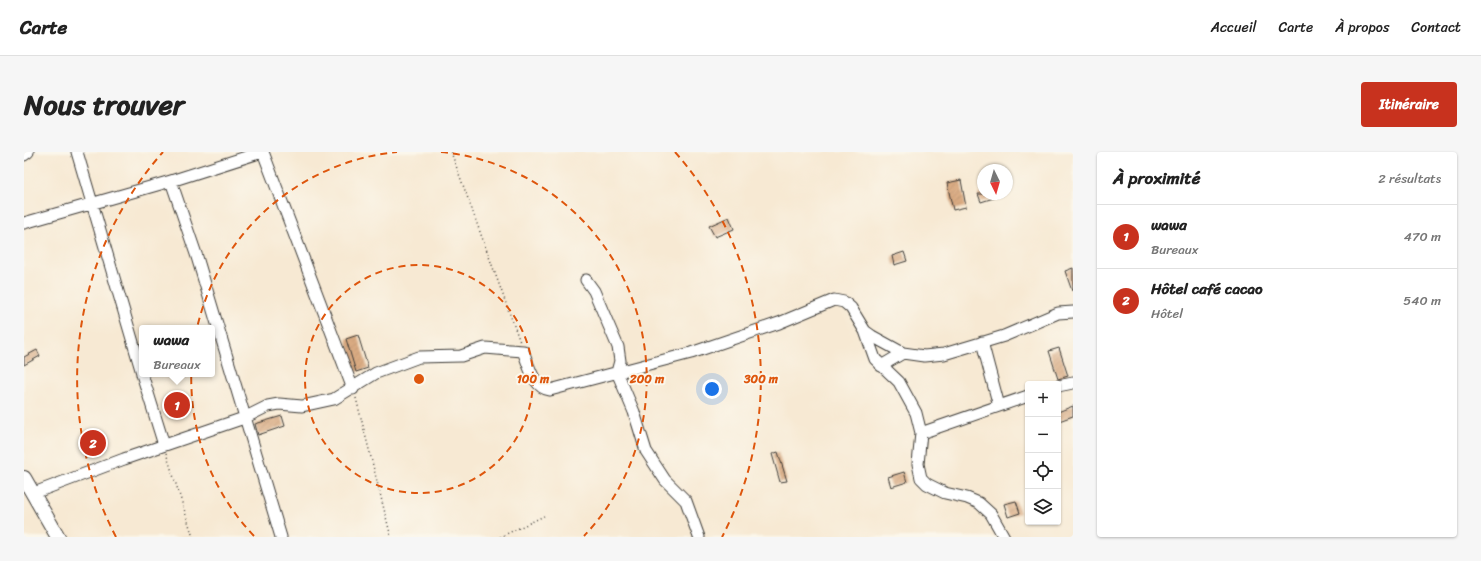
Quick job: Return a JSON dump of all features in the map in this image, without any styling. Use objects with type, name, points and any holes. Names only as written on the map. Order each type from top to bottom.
[{"type":"main road","points":[[24,478],[58,537]]},
{"type":"street","points":[[24,155],[28,152]]},
{"type":"street","points":[[77,152],[139,363]]},
{"type":"street","points":[[24,223],[171,181],[263,152],[353,389]]},
{"type":"street","points":[[171,181],[197,257],[244,418],[281,537]]},
{"type":"street","points":[[586,280],[594,291],[618,347],[620,361],[617,372],[634,412],[646,451],[665,480],[686,501],[699,537]]},
{"type":"street","points":[[34,493],[164,445],[244,418],[268,406],[279,404],[302,406],[324,402],[353,389],[364,379],[376,373],[419,357],[461,356],[485,348],[524,351],[534,378],[538,384],[544,389],[556,389],[691,353],[779,323],[828,301],[834,300],[844,302],[851,308],[865,331],[871,351],[881,366],[899,382],[916,413],[921,433],[918,464],[924,481],[945,493],[967,498],[979,503],[991,514],[1004,537]]},
{"type":"street","points":[[865,331],[903,353],[913,356],[932,356],[1004,336],[1048,316],[1058,313],[1073,312]]},
{"type":"street","points":[[982,342],[999,406]]},
{"type":"street","points":[[881,366],[903,353]]},
{"type":"street","points":[[143,377],[164,445]]},
{"type":"street","points":[[1061,385],[1073,383]]},
{"type":"street","points":[[921,433],[1025,397]]},
{"type":"path","points":[[451,152],[524,351]]},
{"type":"path","points":[[353,389],[391,537]]},
{"type":"path","points":[[164,445],[193,537]]},
{"type":"path","points":[[500,537],[544,516]]},
{"type":"building","points":[[961,180],[966,207],[953,210],[947,183]]},
{"type":"building","points":[[729,217],[734,229],[715,237],[709,226]]},
{"type":"building","points":[[904,252],[907,261],[894,265],[892,256]]},
{"type":"building","points":[[1073,268],[1073,290],[1072,291],[1065,271]]},
{"type":"building","points":[[358,335],[368,368],[356,372],[346,339]]},
{"type":"building","points":[[1059,348],[1068,376],[1058,379],[1049,351]]},
{"type":"building","points":[[37,350],[40,356],[24,365],[24,357]]},
{"type":"building","points":[[1073,406],[1073,416],[1061,420],[1061,411]]},
{"type":"building","points":[[282,416],[285,426],[258,435],[255,424]]},
{"type":"building","points":[[778,452],[787,481],[780,482],[772,454]]},
{"type":"building","points":[[904,472],[907,482],[891,487],[888,477]]},
{"type":"building","points":[[1016,501],[1020,513],[1008,517],[1004,504]]},
{"type":"place","name":"wawa","points":[[177,405]]},
{"type":"place","name":"Hôtel café cacao","points":[[93,443]]}]
